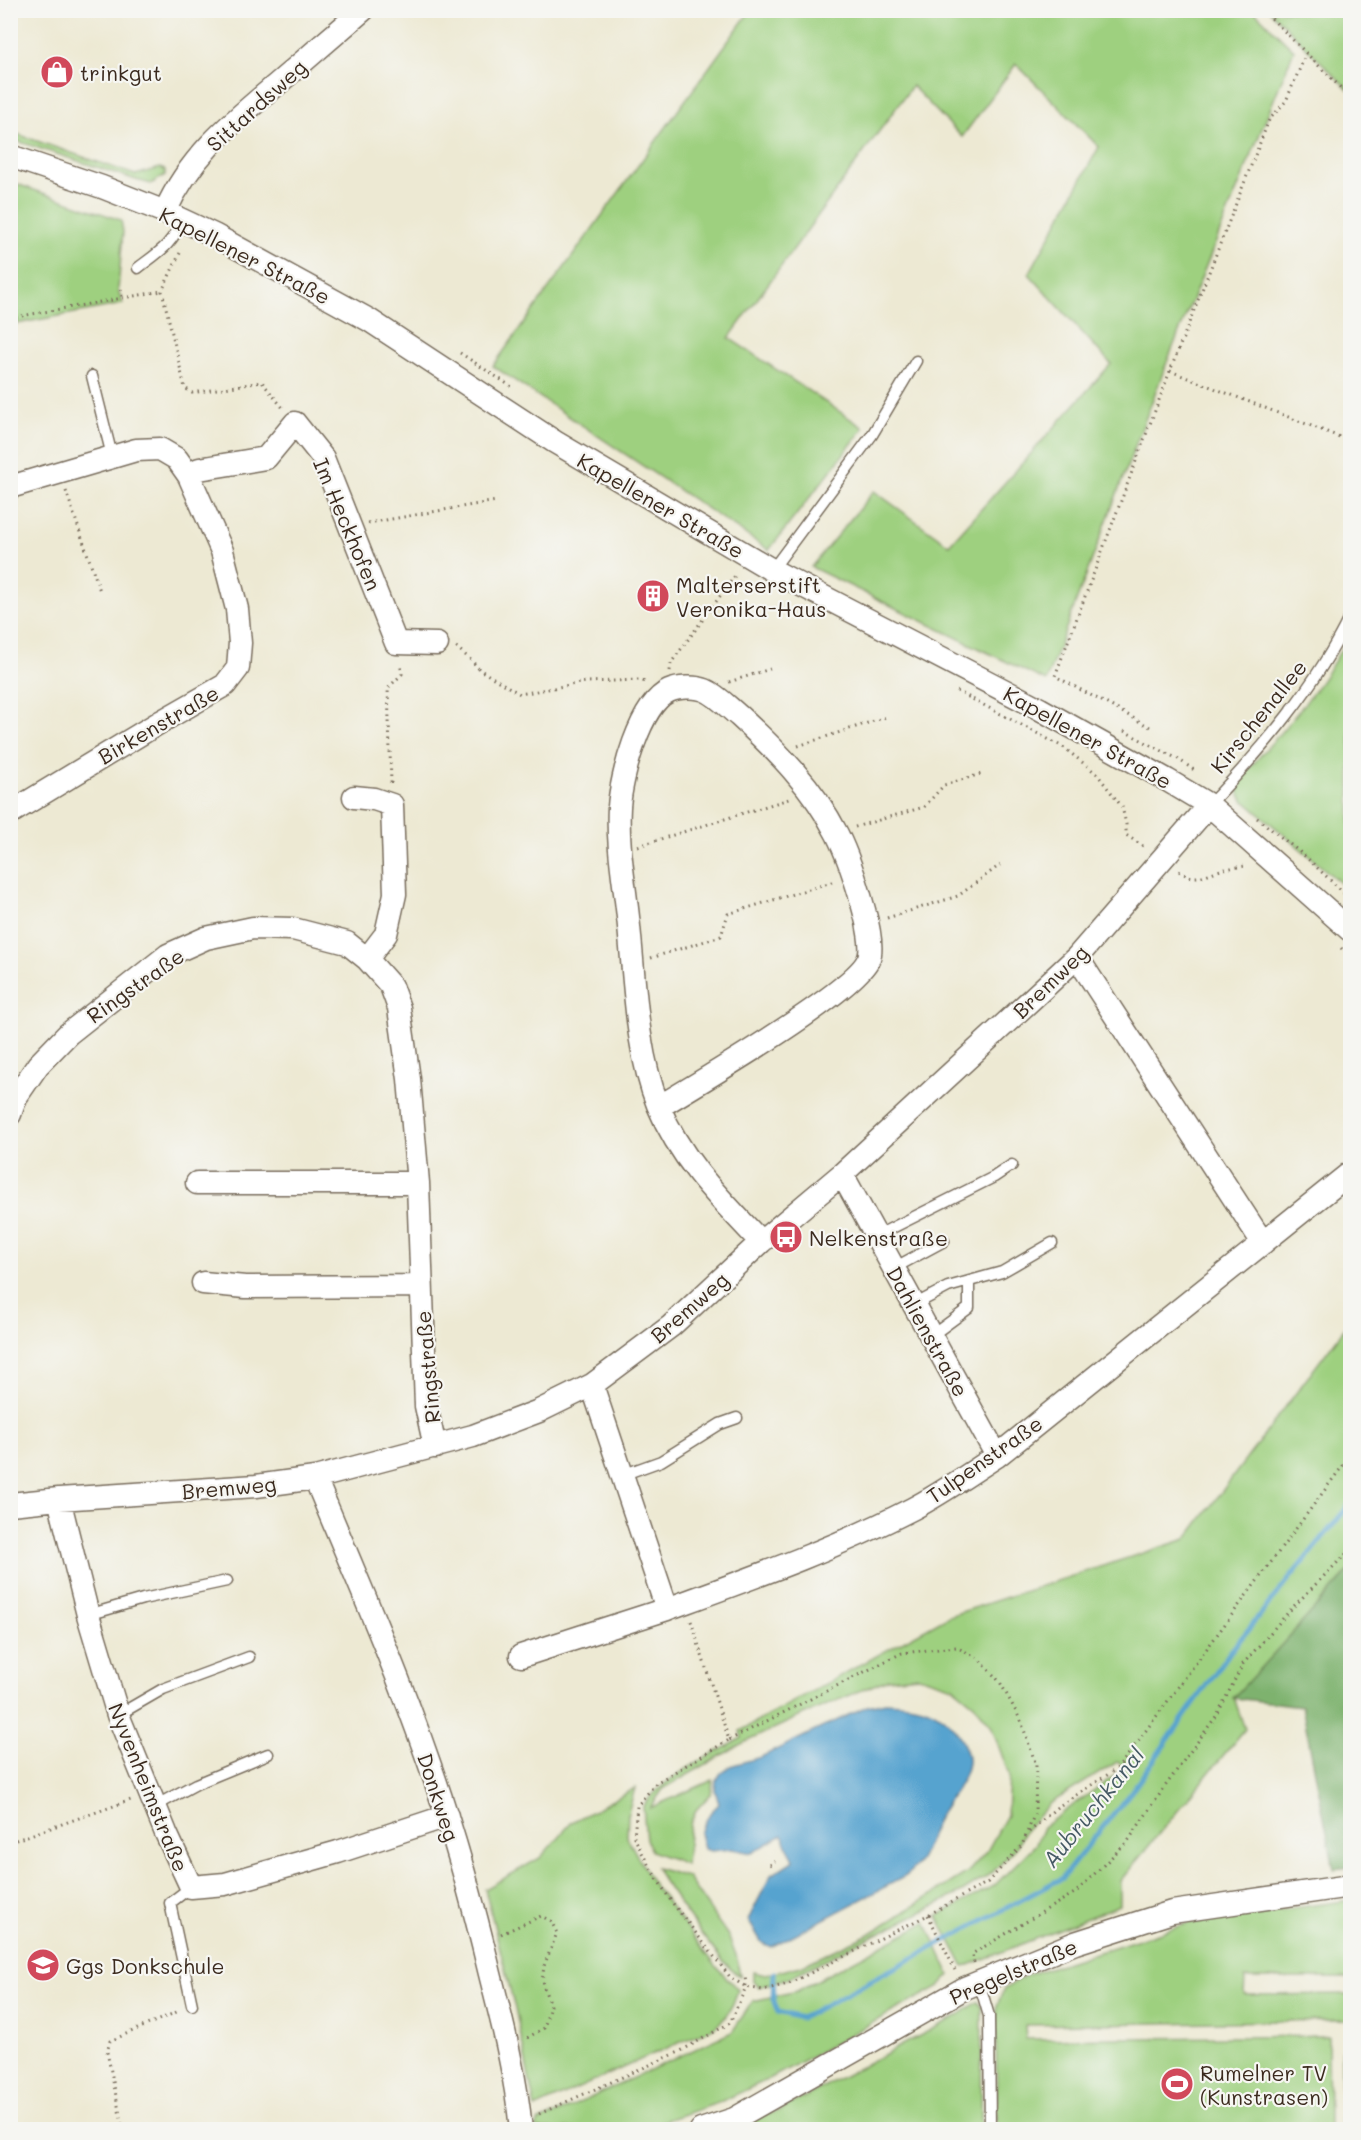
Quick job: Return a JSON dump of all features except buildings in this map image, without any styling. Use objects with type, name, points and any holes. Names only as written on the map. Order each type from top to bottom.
[{"type":"street","name":"Sittardsweg","points":[[173,216],[171,198],[195,162],[220,133],[363,10]]},
{"type":"street","name":"Kapellener Straße","points":[[10,156],[102,187],[198,227],[369,320],[555,442],[772,570],[1040,709],[1209,805],[1350,930]]},
{"type":"street","points":[[189,476],[199,469],[266,458],[295,423]]},
{"type":"street","name":"Im Heckhofen","points":[[295,423],[323,458],[396,643]]},
{"type":"street","name":"Birkenstraße","points":[[10,488],[135,450],[160,449],[177,459],[189,476],[222,551],[234,597],[240,643],[238,668],[225,685],[10,813]]},
{"type":"street","points":[[396,643],[437,644]]},
{"type":"street","points":[[659,1107],[803,1015],[856,976],[870,957],[868,924],[854,875],[836,833],[811,792],[779,753],[728,706],[705,689],[686,687],[668,691],[651,705],[632,751],[619,803],[619,851],[647,1071],[659,1107],[683,1154],[716,1195],[761,1242]]},
{"type":"street","points":[[354,797],[374,799],[392,806],[395,894],[386,934],[367,959]]},
{"type":"street","name":"Bremweg","points":[[10,1504],[256,1486],[315,1478],[473,1437],[539,1411],[592,1385],[671,1326],[761,1242],[842,1174],[1077,957],[1209,805]]},
{"type":"street","name":"Ringstraße","points":[[10,1114],[16,1097],[38,1065],[68,1034],[168,956],[206,938],[253,928],[293,929],[347,944],[367,959],[391,986],[399,1008],[409,1079],[418,1182],[426,1406],[435,1447]]},
{"type":"street","points":[[1077,957],[1263,1243]]},
{"type":"street","name":"Tulpenstraße","points":[[521,1656],[676,1605],[841,1542],[903,1514],[997,1456],[1350,1173]]},
{"type":"street","name":"Dahlienstraße","points":[[842,1174],[997,1456]]},
{"type":"street","points":[[197,1183],[418,1182]]},
{"type":"street","name":"Ringstraße","points":[[203,1283],[245,1287],[421,1286]]},
{"type":"street","points":[[592,1385],[622,1475],[676,1605]]},
{"type":"street","name":"Donkweg","points":[[315,1478],[392,1664],[447,1816],[482,1940],[507,2043],[520,2124]]},
{"type":"street","name":"Nyvenheimstraße","points":[[59,1499],[88,1615],[118,1715],[191,1887],[225,1884],[338,1852],[447,1816]]},
{"type":"street","name":"Pregelstraße","points":[[701,2130],[734,2124],[972,1985],[1075,1943],[1172,1912],[1350,1886]]},
{"type":"lane","points":[[138,268],[166,247],[176,236],[173,216]]},
{"type":"lane","points":[[772,570],[873,435],[916,360]]},
{"type":"lane","points":[[92,376],[112,456]]},
{"type":"lane","name":"Kirschenallee","points":[[1209,805],[1305,694],[1337,644],[1350,616]]},
{"type":"lane","points":[[876,1236],[994,1177],[1012,1165]]},
{"type":"lane","points":[[894,1268],[944,1241]]},
{"type":"lane","points":[[914,1305],[948,1287],[1002,1272],[1052,1243]]},
{"type":"lane","points":[[931,1336],[969,1308],[969,1281]]},
{"type":"lane","points":[[622,1475],[661,1461],[720,1424],[737,1418]]},
{"type":"lane","points":[[88,1615],[143,1599],[227,1581]]},
{"type":"lane","points":[[118,1715],[163,1689],[249,1657]]},
{"type":"lane","points":[[153,1800],[268,1754]]},
{"type":"lane","points":[[191,1887],[170,1903],[192,2005]]},
{"type":"lane","points":[[972,1985],[988,2016],[990,2130]]},
{"type":"path","points":[[1263,10],[1350,97]]},
{"type":"path","points":[[1150,728],[1055,676],[1170,371],[1269,120],[1286,101],[1306,54]]},
{"type":"path","points":[[181,251],[162,291],[185,388],[192,393],[262,382],[295,423]]},
{"type":"path","points":[[122,289],[122,298]]},
{"type":"path","points":[[10,318],[162,291]]},
{"type":"path","points":[[452,349],[489,370],[518,391]]},
{"type":"path","points":[[1170,371],[1350,441]]},
{"type":"path","points":[[60,472],[100,591]]},
{"type":"path","points":[[350,526],[496,501]]},
{"type":"path","points":[[437,644],[454,646],[480,670],[520,694],[586,682],[640,680],[668,691],[671,663],[750,556]]},
{"type":"path","points":[[392,806],[388,688],[402,674],[396,643]]},
{"type":"path","points":[[705,689],[770,669]]},
{"type":"path","points":[[779,753],[889,716]]},
{"type":"path","points":[[1121,729],[1178,759],[1196,772]]},
{"type":"path","points":[[836,833],[924,807],[944,785],[981,774]]},
{"type":"path","points":[[619,851],[811,792]]},
{"type":"path","points":[[1251,813],[1306,857],[1350,899]]},
{"type":"path","points":[[868,924],[957,896],[1000,866]]},
{"type":"path","points":[[633,964],[721,936],[728,914],[854,875]]},
{"type":"path","points":[[1027,1833],[1056,1808],[1118,1767],[1350,1456]]},
{"type":"path","points":[[972,1985],[972,1954],[1076,1892],[1128,1841],[1217,1715],[1243,1664],[1292,1608],[1350,1550]]},
{"type":"path","points":[[676,1605],[729,1740]]},
{"type":"path","points":[[956,1647],[978,1658],[993,1674],[1000,1682],[1021,1721],[1036,1765],[1035,1814],[1027,1833],[1022,1845],[988,1882],[928,1915],[788,1984],[763,1990],[746,1987],[730,1977],[671,1901],[649,1866],[634,1836],[637,1806],[656,1783],[729,1740],[902,1653],[956,1647]]},
{"type":"path","points":[[10,1842],[153,1800]]},
{"type":"path","points":[[770,1865],[775,1861]]},
{"type":"path","points":[[928,1915],[972,1985]]},
{"type":"path","points":[[482,1940],[541,1916],[551,1921],[557,1933],[544,1966],[542,1981],[550,2006],[544,2028],[530,2037],[507,2043]]},
{"type":"path","points":[[520,2124],[679,2052],[730,2022],[746,1987],[746,1975]]},
{"type":"path","points":[[123,2130],[107,2052],[110,2041],[192,2005]]},
{"type":"green space","points":[[750,11],[1254,11],[1294,50],[1167,362],[1046,681],[811,567],[874,491],[949,545],[1111,364],[1029,274],[1099,147],[1016,64],[962,137],[912,86],[729,338],[864,428],[769,550],[493,366]]},
{"type":"green space","points":[[1270,11],[1350,11],[1350,91]]},
{"type":"green space","points":[[11,132],[135,175],[160,168],[165,170],[165,175],[151,184],[136,180],[11,139]]},
{"type":"green space","points":[[11,182],[121,220],[123,232],[118,290],[123,304],[11,325]]},
{"type":"green space","points":[[1350,632],[1350,891],[1243,800],[1236,788],[1239,780],[1314,691]]},
{"type":"green space","points":[[1350,1321],[1350,1570],[1234,1698],[1245,1729],[1120,1881],[1120,1905],[964,1967],[937,1916],[995,1885],[1036,1844],[1043,1827],[1125,1768],[1119,1761],[1049,1804],[1024,1832],[1016,1848],[991,1874],[962,1892],[788,1978],[759,1987],[753,1982],[753,1972],[774,1973],[801,1966],[871,1933],[968,1872],[987,1851],[1007,1815],[1009,1775],[991,1725],[974,1704],[953,1687],[919,1676],[888,1679],[741,1744],[663,1789],[650,1808],[713,1780],[711,1794],[696,1810],[690,1824],[686,1864],[651,1851],[646,1840],[643,1806],[676,1776],[742,1738],[740,1731],[949,1616],[1186,1539]]},
{"type":"green space","points":[[1350,1570],[1350,1867],[1334,1869],[1302,1706],[1233,1698]]},
{"type":"green space","points":[[635,1788],[628,1813],[627,1837],[651,1881],[716,1966],[738,1990],[724,2019],[713,2028],[535,2108],[517,2017],[485,1889],[540,1858],[572,1822]]},
{"type":"green space","points":[[656,1868],[687,1877],[729,1937],[736,1955],[740,1976],[722,1960],[710,1945]]},
{"type":"green space","points":[[1350,1900],[1350,1978],[1245,1978],[1244,1995],[1350,1994],[1350,2020],[1025,2025],[1026,2039],[1328,2036],[1329,2129],[997,2129],[996,2008],[1004,1989],[1027,1975],[1189,1923]]},
{"type":"green space","points":[[926,1922],[950,1975],[940,1986],[771,2078],[718,2103],[639,2129],[536,2129],[538,2122],[732,2032],[753,2001],[797,1991]]},
{"type":"green space","points":[[978,2002],[982,2007],[981,2129],[751,2130],[752,2122],[761,2116],[778,2111],[957,2016]]},
{"type":"green space","points":[[1341,2051],[1350,2051],[1350,2129],[1342,2129]]},
{"type":"water","points":[[885,1702],[918,1706],[946,1719],[960,1737],[967,1753],[968,1763],[960,1784],[936,1821],[920,1861],[906,1876],[771,1947],[762,1943],[748,1920],[771,1875],[794,1860],[782,1835],[752,1853],[732,1849],[711,1851],[704,1849],[700,1833],[710,1813],[719,1804],[715,1790],[716,1781],[721,1773],[730,1766],[761,1757],[867,1706]]},
{"type":"waterway","name":"Aubruchkanal","points":[[774,1973],[773,1999],[778,2012],[801,2018],[1062,1878],[1134,1788],[1230,1652],[1350,1504]]},
{"type":"place","name":"trinkgut","points":[[57,72]]},
{"type":"place","name":"Malterserstift Veronika-Haus","points":[[653,596]]},
{"type":"place","name":"Nelkenstraße","points":[[786,1237]]},
{"type":"place","name":"Ggs Donkschule","points":[[43,1965]]},
{"type":"place","name":"Rumelner TV (Kunstrasen)","points":[[1177,2084]]}]
